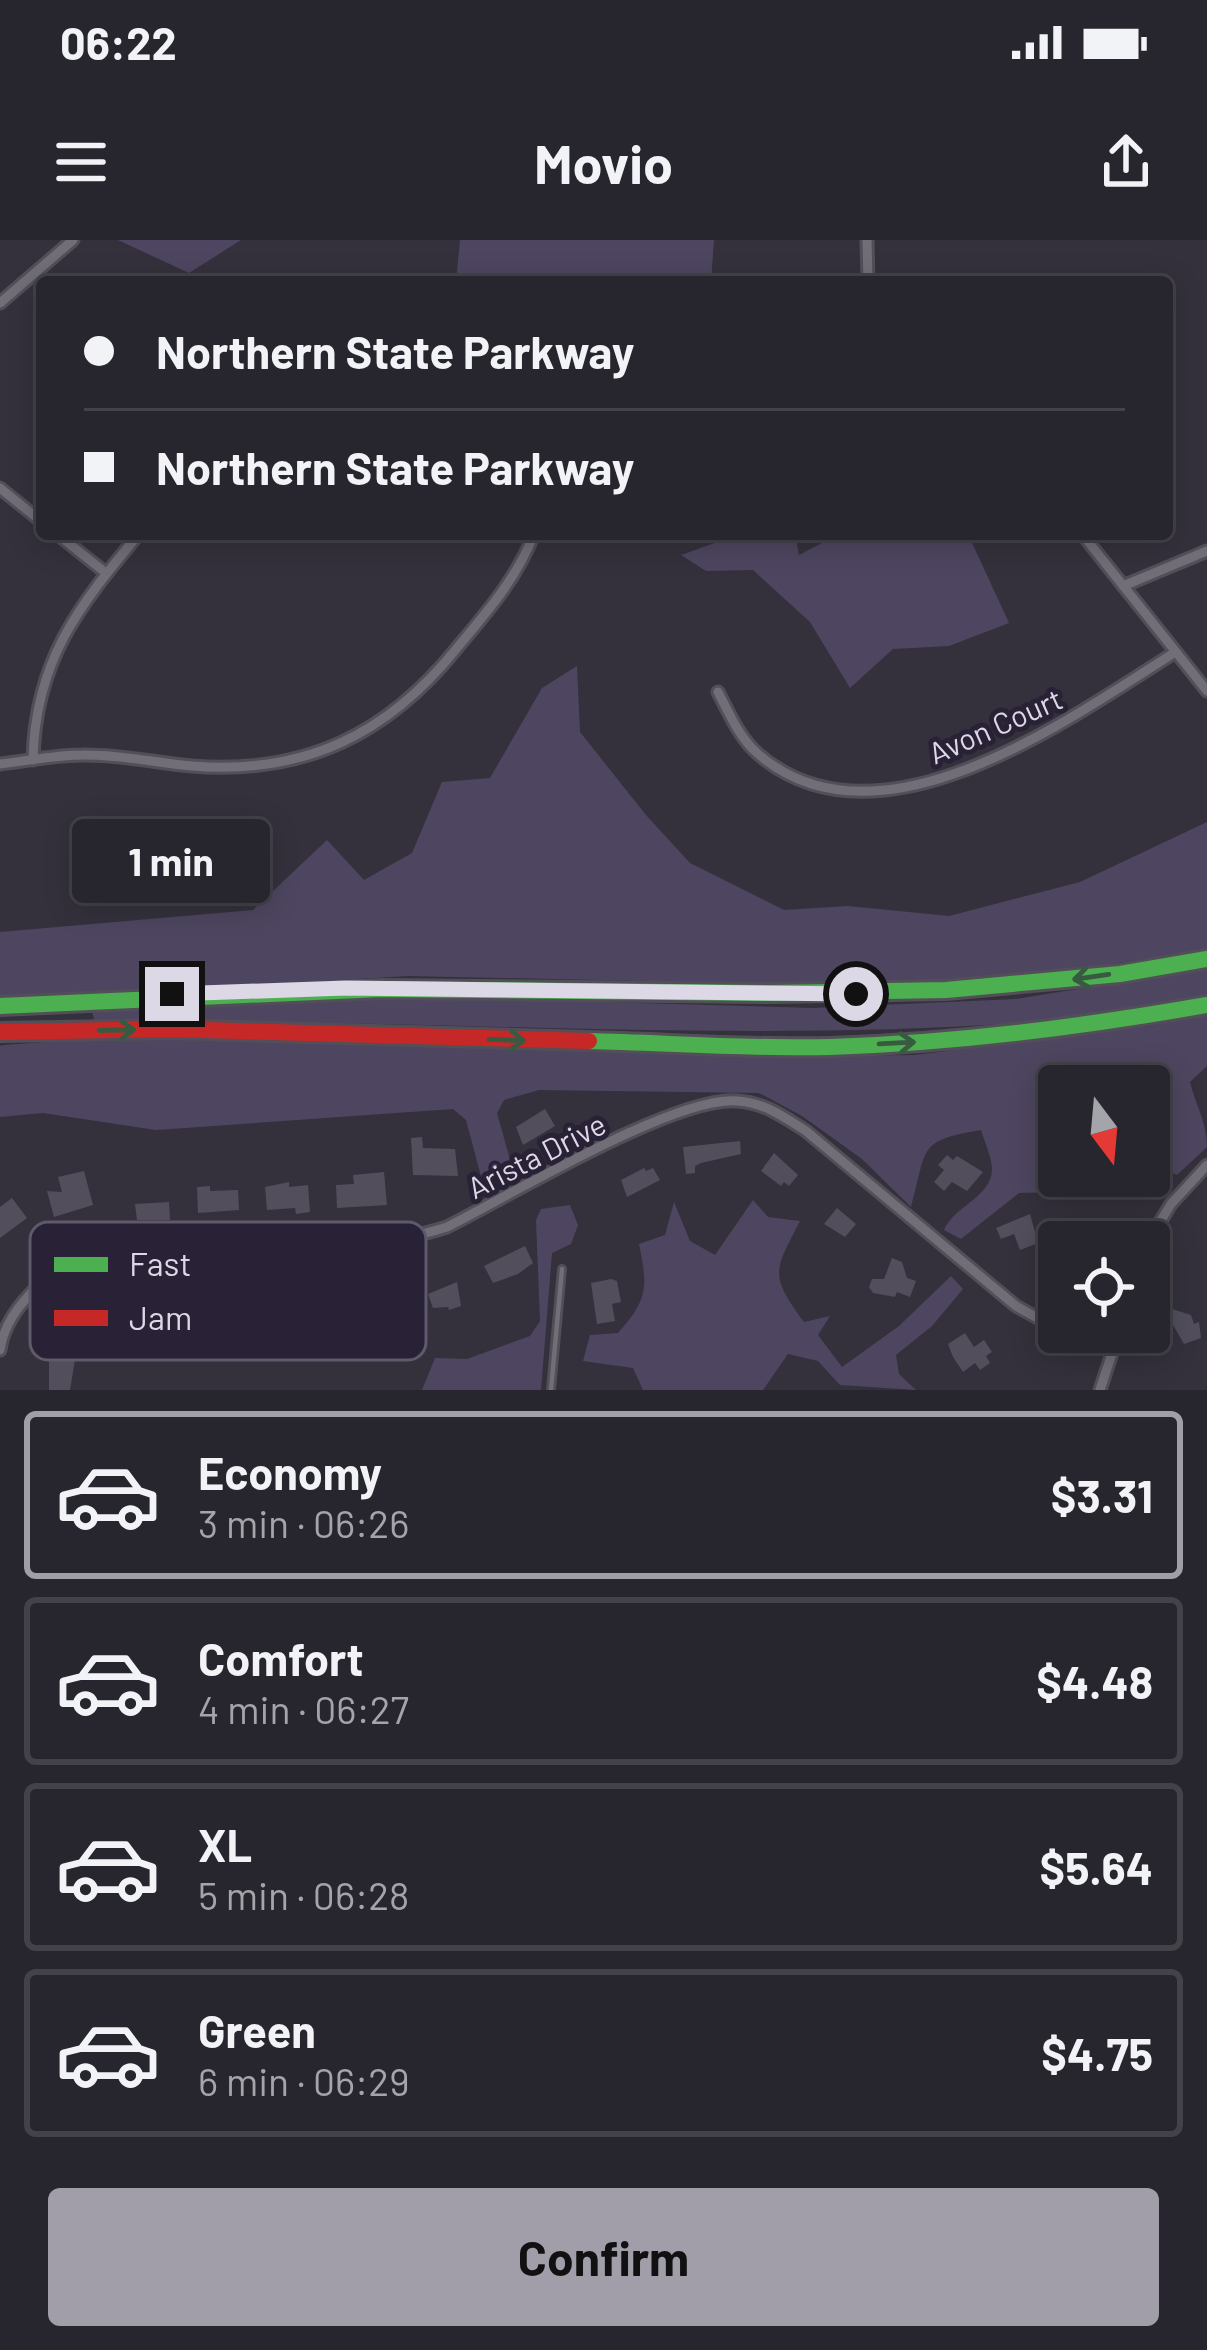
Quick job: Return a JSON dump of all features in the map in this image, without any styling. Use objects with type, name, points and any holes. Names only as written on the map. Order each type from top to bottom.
[{"type":"highway","points":[[0,1006],[346,988],[817,995],[933,992],[1050,983],[1207,959]]},
{"type":"highway","points":[[0,1032],[171,1029],[825,1046],[948,1041],[1105,1023],[1207,1005]]},
{"type":"street","points":[[0,303],[73,240]]},
{"type":"street","points":[[867,240],[868,276]]},
{"type":"street","points":[[0,488],[36,517]]},
{"type":"street","points":[[65,540],[106,573]]},
{"type":"street","points":[[33,760],[34,721],[44,675],[64,634],[134,540]]},
{"type":"street","points":[[0,764],[80,754],[239,766],[313,754],[363,734],[429,683],[515,574],[531,540]]},
{"type":"street","points":[[1087,540],[1207,692]]},
{"type":"street","points":[[1123,586],[1207,551]]},
{"type":"street","name":"Avon Court","points":[[718,692],[754,751],[783,773],[815,786],[894,787],[932,781],[1022,746],[1174,653]]},
{"type":"street","name":"Arista Drive","points":[[426,1234],[657,1120],[736,1100],[770,1108],[806,1131],[1016,1306],[1038,1318]]},
{"type":"street","points":[[1161,1221],[1207,1165]]},
{"type":"street","name":"Arista Drive","points":[[0,1350],[14,1316],[30,1294]]},
{"type":"street","points":[[1100,1390],[1112,1353]]},
{"type":"lane","points":[[551,1390],[562,1268]]},
{"type":"shaded area","points":[[118,240],[241,240],[189,273]]},
{"type":"shaded area","points":[[460,240],[714,240],[711,276],[457,276]]},
{"type":"shaded area","points":[[723,540],[796,540],[799,555],[828,540],[971,540],[1009,623],[949,646],[893,649],[850,688],[810,622],[753,570],[706,571],[681,555]]},
{"type":"shaded area","points":[[577,666],[580,732],[646,815],[690,863],[784,910],[848,906],[949,916],[1080,882],[1207,822],[1207,950],[1016,978],[888,986],[408,976],[0,1000],[0,932],[253,910],[327,840],[364,880],[412,853],[442,782],[490,778],[542,688]]},
{"type":"shaded area","points":[[1207,968],[1207,996],[1041,1021],[902,1029],[95,1023],[92,1011],[225,1000],[432,997],[813,1008],[1016,999]]},
{"type":"shaded area","points":[[1207,1015],[1207,1066],[1190,1082],[1207,1147],[1177,1175],[1170,1172],[1170,1065],[1038,1065],[1038,1192],[1019,1193],[961,1239],[944,1230],[990,1179],[991,1159],[981,1130],[945,1138],[928,1150],[911,1207],[862,1159],[802,1116],[759,1093],[539,1090],[504,1100],[497,1113],[511,1163],[492,1180],[482,1180],[466,1120],[453,1109],[156,1130],[43,1113],[0,1117],[0,1046],[4,1045],[89,1039],[309,1040],[804,1056],[914,1055]]},
{"type":"shaded area","points":[[753,1200],[768,1217],[800,1221],[781,1263],[780,1282],[804,1322],[830,1316],[818,1335],[842,1367],[899,1326],[951,1276],[963,1289],[932,1326],[896,1355],[899,1374],[916,1390],[840,1385],[818,1361],[788,1354],[763,1390],[643,1390],[633,1368],[583,1361],[590,1335],[618,1333],[635,1311],[644,1282],[639,1244],[665,1235],[674,1202],[690,1241],[715,1255]]},
{"type":"shaded area","points":[[570,1205],[578,1225],[571,1244],[552,1253],[541,1390],[422,1390],[435,1358],[467,1359],[530,1336],[540,1321],[536,1220],[541,1209]]},
{"type":"building","points":[[545,1109],[555,1126],[523,1145],[516,1127]]},
{"type":"building","points":[[422,1137],[423,1148],[455,1149],[458,1176],[413,1175],[411,1138]]},
{"type":"building","points":[[740,1141],[741,1154],[701,1163],[695,1166],[695,1173],[686,1174],[683,1147]]},
{"type":"building","points":[[774,1153],[798,1175],[789,1186],[784,1182],[781,1186],[761,1171]]},
{"type":"building","points":[[947,1155],[983,1172],[967,1191],[952,1182],[944,1191],[934,1182],[944,1170],[938,1165]]},
{"type":"building","points":[[653,1168],[660,1180],[627,1197],[621,1180]]},
{"type":"building","points":[[84,1171],[93,1205],[54,1217],[47,1191],[62,1192],[58,1177]]},
{"type":"building","points":[[384,1172],[387,1205],[337,1208],[336,1185],[354,1184],[353,1175]]},
{"type":"building","points":[[289,1182],[289,1187],[308,1185],[310,1212],[267,1210],[265,1187]]},
{"type":"building","points":[[210,1186],[210,1191],[238,1190],[239,1210],[198,1213],[197,1187]]},
{"type":"building","points":[[12,1198],[27,1218],[0,1238],[0,1207]]},
{"type":"building","points":[[169,1202],[170,1220],[137,1220],[135,1204]]},
{"type":"building","points":[[837,1208],[856,1224],[845,1237],[824,1224]]},
{"type":"building","points":[[1030,1214],[1038,1243],[1020,1250],[1014,1234],[1001,1239],[996,1228]]},
{"type":"building","points":[[525,1246],[533,1263],[493,1283],[484,1266]]},
{"type":"building","points":[[892,1258],[902,1262],[907,1278],[916,1281],[910,1297],[873,1293],[869,1287],[872,1279],[884,1279]]},
{"type":"building","points":[[617,1281],[621,1302],[612,1304],[615,1321],[597,1324],[591,1283]]},
{"type":"building","points":[[457,1282],[461,1306],[433,1308],[428,1294]]},
{"type":"building","points":[[1170,1308],[1191,1315],[1194,1324],[1199,1322],[1201,1338],[1184,1344]]},
{"type":"building","points":[[965,1333],[974,1347],[984,1340],[992,1352],[986,1356],[990,1363],[980,1370],[975,1363],[963,1372],[953,1357],[948,1344]]},
{"type":"building","points":[[49,1360],[75,1360],[70,1390],[49,1390]]},
{"type":"traffic: fast","points":[[0,1006],[382,989],[946,990],[1120,974],[1207,959]]},
{"type":"traffic: fast","points":[[589,1041],[878,1045],[1019,1033],[1207,1005]]},
{"type":"traffic: jam","points":[[0,1032],[171,1029],[589,1041]]},
{"type":"route","points":[[172,994],[513,988],[856,994]]}]
